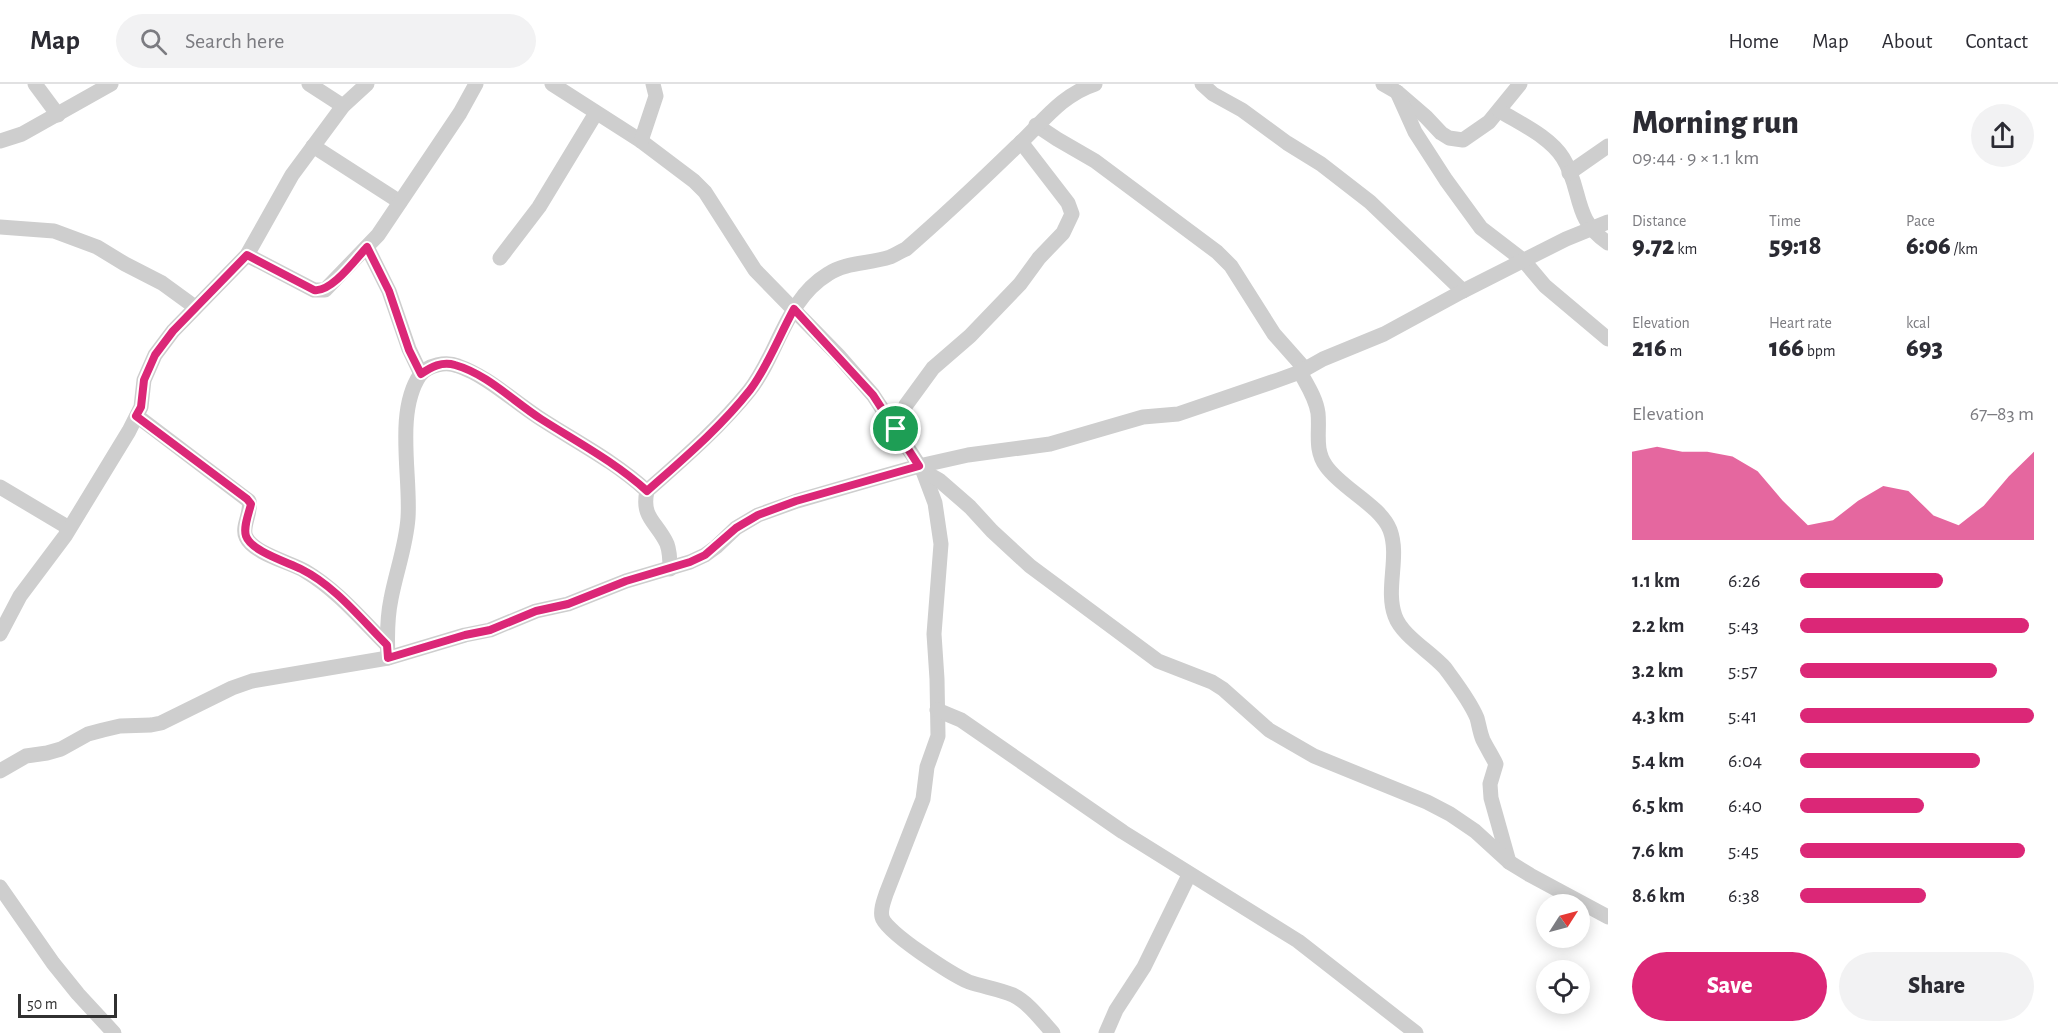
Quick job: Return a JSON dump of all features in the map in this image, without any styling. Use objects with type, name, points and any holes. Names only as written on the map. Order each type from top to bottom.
[{"type":"street","points":[[34,84],[58,115]]},
{"type":"street","points":[[0,141],[22,134],[111,84]]},
{"type":"street","points":[[309,84],[343,106]]},
{"type":"street","points":[[0,634],[20,596],[69,528],[141,407],[144,380],[155,355],[195,307],[247,255],[291,175],[343,106],[367,84]]},
{"type":"street","points":[[247,255],[314,290],[325,290],[378,235],[460,113],[476,84]]},
{"type":"street","points":[[552,84],[641,141],[705,192],[755,270],[873,395],[921,468],[934,503],[941,544],[934,634],[938,736],[927,767],[923,799],[886,894],[882,919],[900,937],[954,973],[1025,1003],[1053,1033]]},
{"type":"street","points":[[641,141],[656,96],[653,84]]},
{"type":"street","points":[[1202,84],[1213,94],[1242,110],[1287,143],[1321,164],[1370,202],[1463,291]]},
{"type":"street","points":[[1383,84],[1397,92],[1441,133],[1456,140],[1463,140],[1476,133],[1500,111],[1520,84]]},
{"type":"street","points":[[670,569],[669,550],[648,517],[645,508],[647,491],[703,441],[749,391],[761,373],[794,309],[813,285],[841,267],[889,257],[906,249],[1022,142],[1051,111],[1084,86]]},
{"type":"street","points":[[1397,92],[1415,132],[1481,228],[1524,261],[1545,286],[1608,339]]},
{"type":"street","points":[[1500,111],[1554,147],[1564,159],[1582,215],[1591,229],[1608,243]]},
{"type":"street","points":[[500,258],[539,207],[596,113]]},
{"type":"street","points":[[1036,125],[1103,167],[1217,252],[1231,266],[1274,334],[1303,371],[1318,411],[1318,453],[1341,483],[1374,509],[1390,530],[1393,565],[1392,603],[1395,617],[1444,667],[1462,692],[1476,717],[1482,738],[1496,764],[1490,784],[1491,798],[1509,862]]},
{"type":"street","points":[[896,429],[906,405],[933,368],[970,336],[1020,284],[1063,233],[1072,214],[1068,203],[1022,142]]},
{"type":"street","points":[[313,146],[399,202]]},
{"type":"street","points":[[1569,173],[1608,146]]},
{"type":"street","points":[[0,771],[26,756],[54,751],[96,732],[120,726],[161,723],[232,688],[252,681],[490,630],[536,611],[568,604],[626,581],[670,569],[705,555],[736,528],[758,515],[796,501],[968,455],[1050,444],[1143,417],[1178,414],[1303,371],[1323,359],[1384,334],[1566,239],[1608,222]]},
{"type":"street","points":[[0,227],[54,231],[97,247],[162,283],[195,307]]},
{"type":"street","points":[[367,247],[389,291],[409,350],[421,374]]},
{"type":"street","points":[[387,651],[391,600],[408,521],[406,464],[409,403],[421,374],[430,368],[443,363],[457,365],[477,375],[540,418],[619,467],[647,491]]},
{"type":"street","points":[[136,416],[249,501],[250,510],[245,533],[248,539],[257,548],[324,583],[346,603],[387,651]]},
{"type":"street","points":[[921,468],[939,480],[970,507],[1030,566],[1158,660],[1212,682],[1269,730],[1314,756],[1427,802],[1450,814],[1475,831],[1509,862],[1608,917]]},
{"type":"street","points":[[0,487],[69,528]]},
{"type":"street","points":[[936,694],[961,720],[1123,832],[1298,941],[1416,1033]]},
{"type":"street","points":[[937,710],[961,720]]},
{"type":"street","points":[[1106,1033],[1116,1010],[1144,967],[1189,875]]},
{"type":"street","points":[[0,887],[53,963],[114,1033]]},
{"type":"route","points":[[367,247],[389,291],[409,350],[421,374],[443,363],[457,365],[477,375],[628,474],[647,491],[703,441],[749,391],[761,373],[794,309],[873,395],[896,429],[919,466],[796,501],[758,515],[736,528],[705,555],[690,562],[626,581],[568,604],[536,611],[507,625],[388,658],[387,645],[324,583],[257,548],[246,537],[245,528],[251,504],[247,499],[136,416],[141,407],[144,380],[155,355],[173,331],[207,294],[247,255],[319,291],[325,290],[332,284],[367,247]]}]
